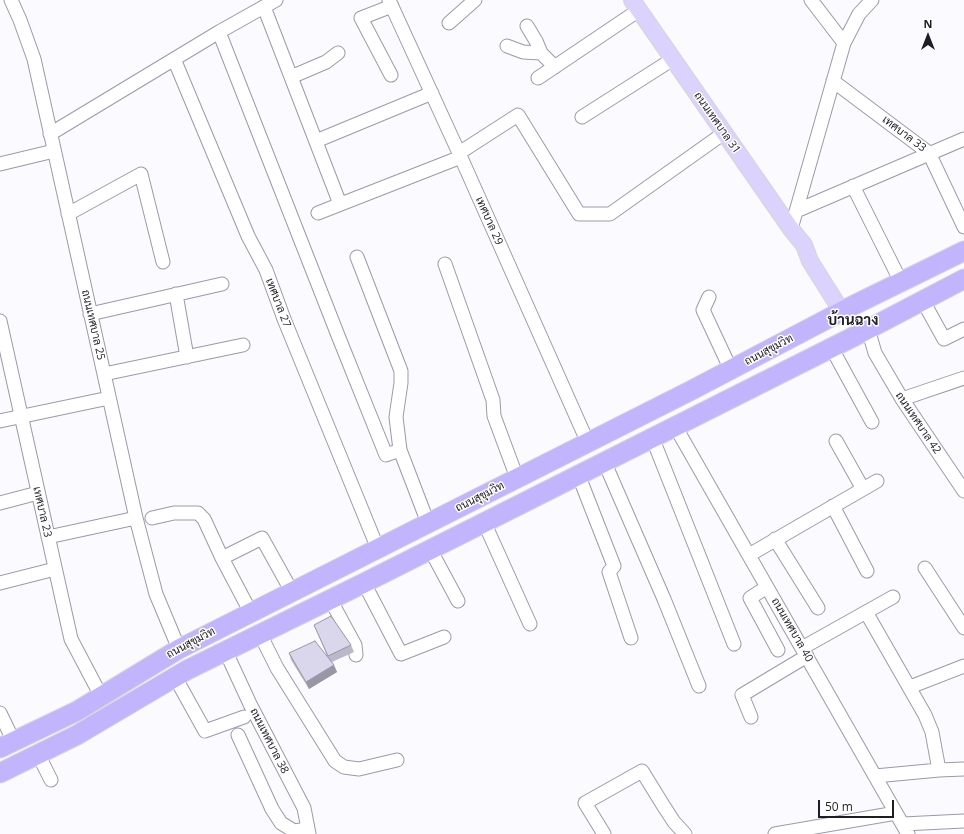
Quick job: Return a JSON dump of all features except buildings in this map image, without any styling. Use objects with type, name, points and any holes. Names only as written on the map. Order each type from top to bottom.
[{"type":"highway","name":"ถนนสุขุมวิท","points":[[7,745],[77,711],[179,649],[588,443],[847,309],[964,251]]},
{"type":"highway","name":"ถนนสุขุมวิท","points":[[0,773],[77,735],[181,673],[225,650],[364,583],[831,348],[964,279]]},
{"type":"highway","points":[[847,309],[862,332]]},
{"type":"highway","points":[[179,649],[181,673]]},
{"type":"main road","name":"ถนนเทศบาล 31","points":[[636,5],[791,229],[804,246],[820,256],[847,309]]},
{"type":"street","name":"ถนนเทศบาล 25","points":[[11,0],[34,58],[136,518],[156,594],[179,649]]},
{"type":"street","points":[[50,134],[174,58],[276,0]]},
{"type":"street","points":[[449,23],[475,0]]},
{"type":"street","points":[[811,0],[844,43]]},
{"type":"street","points":[[791,229],[844,43],[859,14],[872,0]]},
{"type":"street","points":[[391,3],[361,18],[391,75]]},
{"type":"street","name":"เทศบาล 29","points":[[391,3],[588,443]]},
{"type":"street","points":[[538,78],[555,67],[636,5]]},
{"type":"street","points":[[264,7],[340,204]]},
{"type":"street","points":[[527,26],[541,53],[555,67]]},
{"type":"street","points":[[219,32],[338,338],[386,455],[400,450]]},
{"type":"street","points":[[507,46],[523,52],[541,53]]},
{"type":"street","points":[[291,77],[326,62],[338,53]]},
{"type":"street","name":"เทศบาล 27","points":[[174,58],[248,236],[266,270],[284,319],[378,549]]},
{"type":"street","points":[[582,117],[673,58]]},
{"type":"street","name":"เทศบาล 33","points":[[833,81],[929,153],[964,227]]},
{"type":"street","points":[[316,141],[432,93]]},
{"type":"street","points":[[318,214],[460,155],[518,116],[579,214],[610,214],[724,133]]},
{"type":"street","points":[[796,211],[964,139]]},
{"type":"street","points":[[0,164],[54,151]]},
{"type":"street","points":[[68,214],[141,174],[163,262]]},
{"type":"street","points":[[853,186],[901,282]]},
{"type":"street","points":[[357,257],[401,371],[396,417],[400,450],[428,523]]},
{"type":"street","points":[[445,264],[493,400],[494,416],[517,478]]},
{"type":"street","points":[[90,314],[222,284]]},
{"type":"street","points":[[176,294],[187,357]]},
{"type":"street","points":[[709,297],[703,310],[731,370]]},
{"type":"street","points":[[923,301],[944,339],[964,330]]},
{"type":"street","name":"เทศบาล 23","points":[[0,321],[71,639],[101,696]]},
{"type":"street","name":"ถนนเทศบาล 42","points":[[862,332],[902,399],[964,490]]},
{"type":"street","points":[[104,374],[243,345]]},
{"type":"street","points":[[831,348],[872,422]]},
{"type":"street","points":[[902,399],[964,378]]},
{"type":"street","points":[[0,421],[109,398]]},
{"type":"street","name":"ถนนเทศบาล 40","points":[[676,426],[905,829]]},
{"type":"street","points":[[652,437],[734,644]]},
{"type":"street","points":[[836,441],[863,489]]},
{"type":"street","points":[[604,461],[664,599],[699,686]]},
{"type":"street","points":[[578,474],[614,566],[609,572],[631,638]]},
{"type":"street","points":[[749,555],[877,481]]},
{"type":"street","points":[[0,503],[38,493]]},
{"type":"street","points":[[832,506],[867,571]]},
{"type":"street","points":[[152,518],[174,513],[198,513],[204,519],[222,558],[251,613]]},
{"type":"street","points":[[48,538],[136,518]]},
{"type":"street","points":[[484,522],[530,624]]},
{"type":"street","points":[[222,558],[262,538],[292,592]]},
{"type":"street","points":[[775,540],[818,608]]},
{"type":"street","points":[[430,549],[458,601]]},
{"type":"street","points":[[925,568],[964,628]]},
{"type":"street","points":[[0,583],[55,569]]},
{"type":"street","points":[[364,583],[401,654],[444,637]]},
{"type":"street","points":[[767,586],[750,598],[778,650]]},
{"type":"street","points":[[751,717],[742,695],[804,652],[866,612],[893,597]]},
{"type":"street","points":[[330,599],[356,646],[356,655]]},
{"type":"street","points":[[866,612],[925,715],[932,732],[939,770]]},
{"type":"street","points":[[260,634],[277,668],[335,761],[344,767],[359,770],[397,760]]},
{"type":"street","name":"ถนนเทศบาล 38","points":[[225,650],[250,704],[304,808],[308,832]]},
{"type":"street","points":[[910,687],[964,666]]},
{"type":"street","points":[[181,673],[205,731],[244,717]]},
{"type":"street","points":[[0,713],[7,745]]},
{"type":"street","points":[[238,735],[272,809],[281,823],[294,831],[308,832]]},
{"type":"street","points":[[38,754],[51,780]]},
{"type":"street","points":[[875,776],[964,769]]},
{"type":"street","points":[[604,834],[585,803],[642,771],[666,811],[685,834]]},
{"type":"street","points":[[775,834],[896,813]]},
{"type":"street","points":[[905,829],[964,821]]},
{"type":"district","name":"บ้านฉาง","points":[[853,321]]}]
